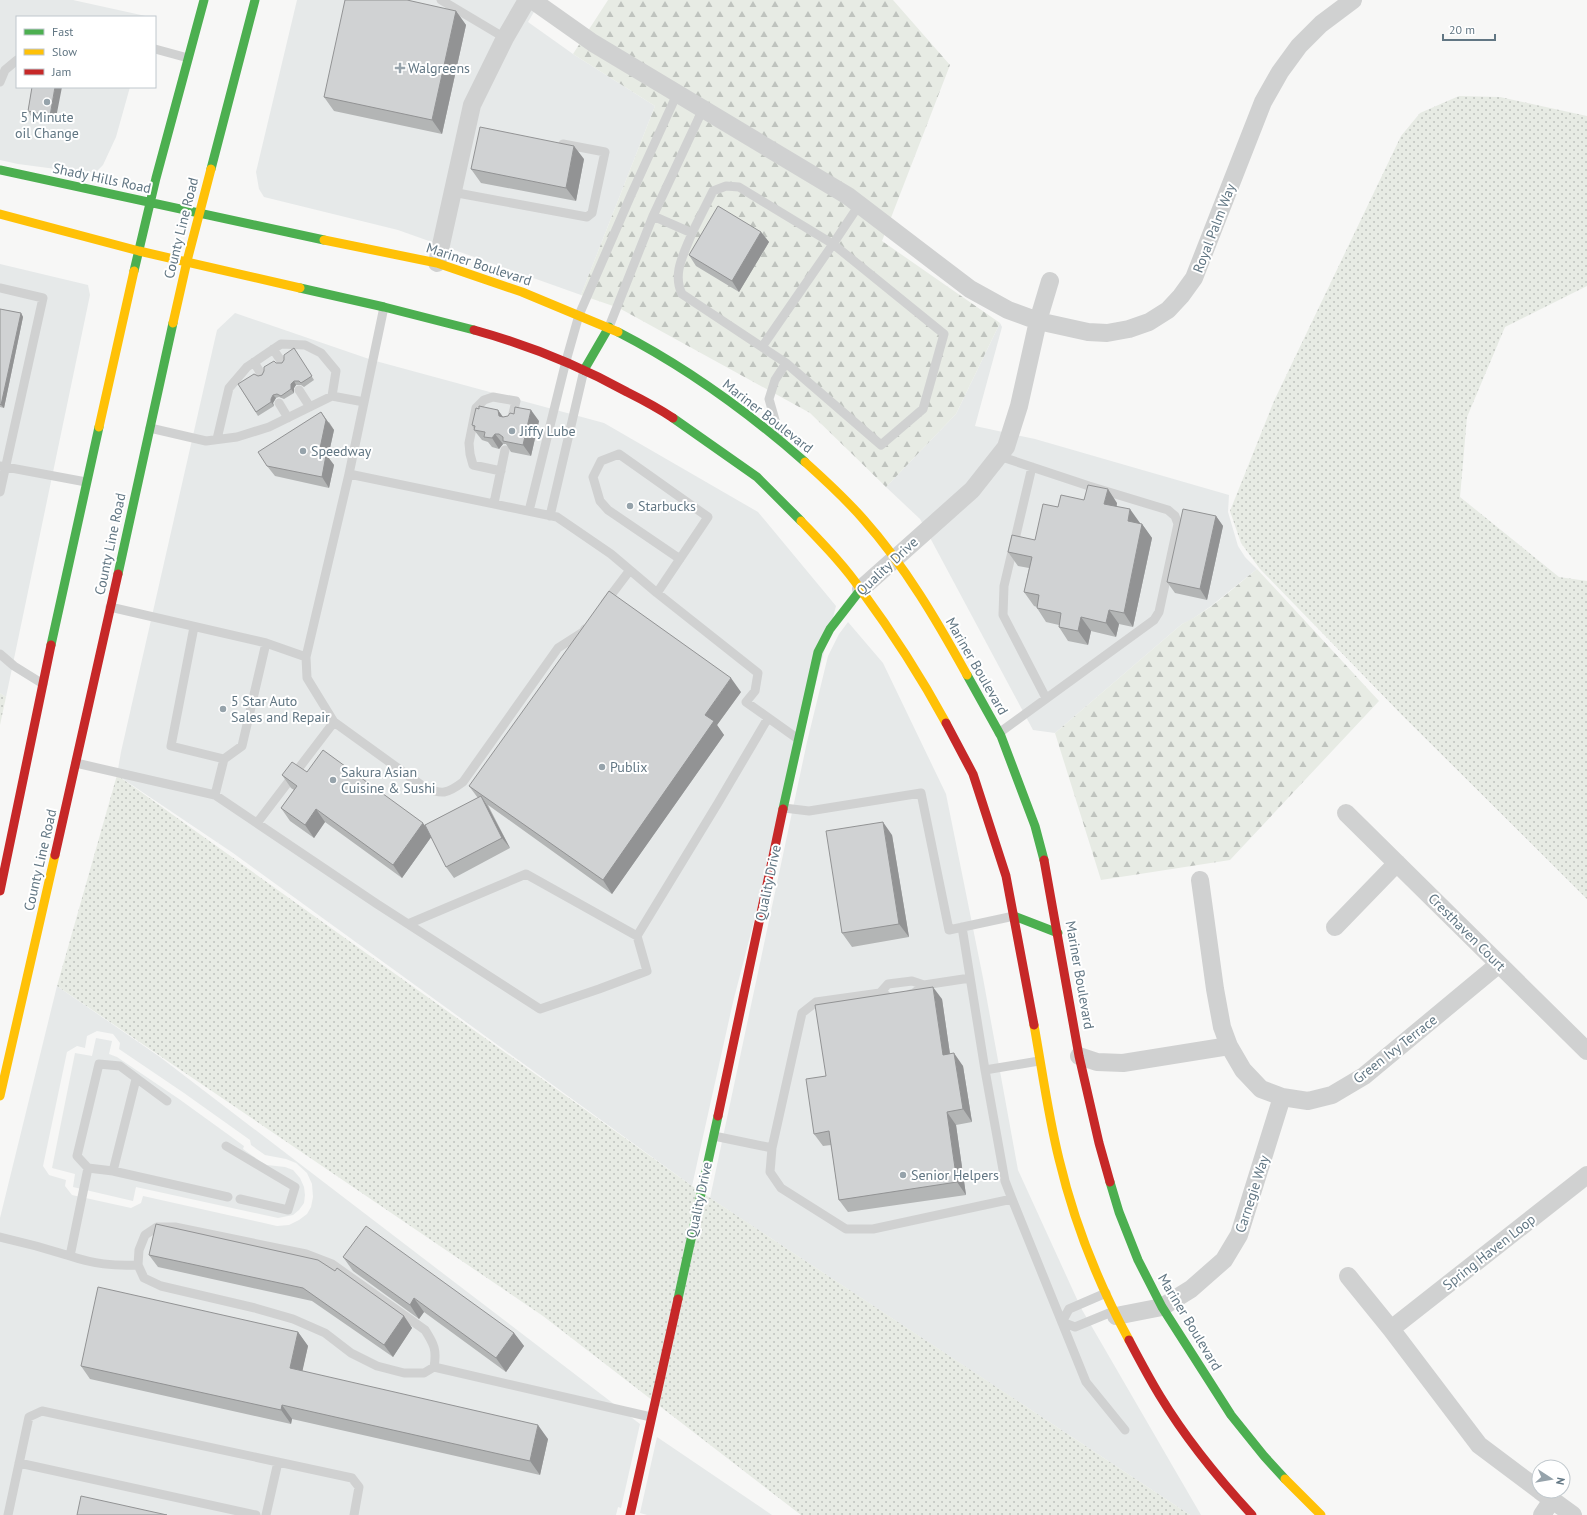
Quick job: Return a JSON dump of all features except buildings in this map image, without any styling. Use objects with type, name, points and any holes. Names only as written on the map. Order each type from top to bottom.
[{"type":"main road","points":[[0,891],[86,482],[151,202],[204,0]]},
{"type":"main road","name":"County Line Road","points":[[0,1096],[76,763],[187,261],[255,0]]},
{"type":"main road","name":"Shady Hills Road","points":[[0,170],[199,213]]},
{"type":"main road","name":"Mariner Boulevard","points":[[199,213],[240,223],[437,263],[522,292],[608,327],[638,342],[688,372],[735,405],[781,441],[825,480],[864,520],[895,559],[927,607],[1000,733],[1035,826],[1047,871],[1079,1056],[1099,1143],[1119,1212],[1138,1260],[1162,1307],[1232,1415],[1264,1456],[1300,1495],[1322,1515]]},
{"type":"main road","points":[[0,214],[139,252],[187,261],[228,272],[384,307],[506,339],[566,361],[661,410],[708,442],[756,477],[831,553],[861,589],[926,686],[972,774],[1006,876],[1059,1158],[1082,1237],[1106,1293],[1115,1313],[1160,1396],[1192,1444],[1227,1488],[1252,1515]]},
{"type":"main road","points":[[584,370],[608,327]]},
{"type":"main road","name":"Quality Drive","points":[[630,1515],[714,1136],[798,739],[818,652],[830,629],[861,589]]},
{"type":"main road","points":[[1014,916],[1058,933]]},
{"type":"street","points":[[437,263],[452,192],[472,125],[472,105],[505,38],[527,0]]},
{"type":"street","name":"Royal Palm Way","points":[[532,0],[593,43],[848,196],[970,289],[1008,310],[1038,321],[1088,332],[1107,333],[1129,329],[1149,322],[1168,310],[1181,296],[1194,278],[1263,102],[1280,72],[1298,46],[1321,24],[1353,0]]},
{"type":"street","points":[[1038,321],[1050,281]]},
{"type":"street","name":"Quality Drive","points":[[861,589],[972,490],[1006,447],[1019,406],[1038,321]]},
{"type":"street","name":"Cresthaven Court","points":[[1346,813],[1587,1051]]},
{"type":"street","points":[[1335,927],[1397,863]]},
{"type":"street","name":"Green Ivy Terrace","points":[[1200,880],[1215,989],[1222,1027],[1229,1046],[1243,1070],[1261,1089],[1282,1097],[1308,1101],[1332,1095],[1364,1076],[1499,964]]},
{"type":"street","points":[[1079,1056],[1097,1062],[1123,1063],[1229,1046]]},
{"type":"street","name":"Carnegie Way","points":[[1115,1313],[1162,1307],[1191,1289],[1224,1260],[1239,1235],[1282,1097]]},
{"type":"street","name":"Spring Haven Loop","points":[[1391,1329],[1587,1175]]},
{"type":"street","points":[[1348,1276],[1391,1329],[1479,1445],[1531,1484]]},
{"type":"street","points":[[1542,1515],[1544,1499]]},
{"type":"street","points":[[1551,1499],[1573,1515]]},
{"type":"lane","points":[[441,0],[505,38]]},
{"type":"lane","points":[[156,48],[189,58]]},
{"type":"lane","points":[[0,82],[5,70],[16,61]]},
{"type":"lane","points":[[529,511],[566,361],[579,315],[677,94]]},
{"type":"lane","points":[[608,327],[653,216],[703,109]]},
{"type":"lane","points":[[452,192],[587,216],[592,214],[605,152],[552,141]]},
{"type":"lane","points":[[726,186],[739,187],[833,244],[944,334],[923,409],[881,445],[786,363],[682,294],[678,285],[677,274],[692,233],[713,191],[726,186]]},
{"type":"lane","points":[[762,347],[859,205]]},
{"type":"lane","points":[[653,216],[692,233]]},
{"type":"lane","points":[[0,288],[43,298],[3,466],[0,492]]},
{"type":"lane","points":[[384,307],[349,474],[306,657],[308,678],[334,722],[424,787],[436,792],[451,791],[463,782],[470,773],[558,648],[583,632],[592,620]]},
{"type":"lane","points":[[218,440],[229,388],[247,367],[282,344],[304,345],[321,354],[336,371],[332,396]]},
{"type":"lane","points":[[273,349],[281,362]]},
{"type":"lane","points":[[254,362],[261,374]]},
{"type":"lane","points":[[781,441],[769,399],[775,380],[786,363]]},
{"type":"lane","points":[[550,516],[584,370]]},
{"type":"lane","points":[[299,390],[310,407]]},
{"type":"lane","points":[[150,428],[206,440],[218,440],[237,437],[269,427],[332,396],[364,402]]},
{"type":"lane","points":[[501,472],[473,465],[469,443],[476,408],[484,400],[493,397],[516,401],[511,422]]},
{"type":"lane","points":[[279,403],[288,418]]},
{"type":"lane","points":[[494,504],[505,450]]},
{"type":"lane","points":[[657,593],[708,517],[619,454],[601,461],[593,477],[600,501],[608,510],[680,558]]},
{"type":"lane","points":[[999,456],[1168,510],[1175,516],[1178,524],[1159,612],[1154,620],[1000,733]]},
{"type":"lane","points":[[3,466],[86,482]]},
{"type":"lane","points":[[1032,467],[1004,586],[1003,615],[1046,698]]},
{"type":"lane","points":[[349,474],[557,517],[611,554],[657,593],[758,673],[755,691],[746,702],[798,739]]},
{"type":"lane","points":[[601,608],[630,570]]},
{"type":"lane","points":[[110,607],[266,643],[306,657]]},
{"type":"lane","points":[[194,627],[171,746],[224,759]]},
{"type":"lane","points":[[215,795],[224,759],[242,746],[266,643]]},
{"type":"lane","points":[[0,654],[14,666],[43,684]]},
{"type":"lane","points":[[637,936],[768,718]]},
{"type":"lane","points":[[257,823],[334,722]]},
{"type":"lane","points":[[76,763],[215,795],[408,924],[540,1009],[647,971],[637,936],[526,874],[408,924]]},
{"type":"lane","points":[[784,808],[809,811],[921,793],[949,930],[1014,916]]},
{"type":"lane","points":[[962,927],[985,1070],[1006,1181],[1012,1200],[1086,1382],[1125,1430]]},
{"type":"lane","points":[[880,993],[888,984],[912,981],[924,985],[970,978]]},
{"type":"lane","points":[[924,985],[914,993],[891,997],[880,993],[816,1002],[802,1013],[772,1148],[770,1172],[781,1188],[846,1229],[873,1229],[1012,1200]]},
{"type":"lane","points":[[985,1070],[1040,1061]]},
{"type":"lane","points":[[167,1101],[120,1066],[99,1064],[77,1156],[88,1168],[113,1171],[228,1197]]},
{"type":"lane","points":[[113,1171],[136,1079]]},
{"type":"lane","points":[[714,1136],[772,1148]]},
{"type":"lane","points":[[226,1146],[295,1187],[288,1210],[240,1199]]},
{"type":"lane","points":[[70,1256],[88,1168]]},
{"type":"lane","points":[[434,1367],[436,1355],[434,1344],[425,1330],[332,1264],[306,1254],[175,1227],[156,1227],[145,1235],[139,1250],[138,1265],[144,1278],[155,1283],[293,1319],[325,1333],[351,1353],[377,1366],[404,1373],[424,1373],[434,1367],[652,1417]]},
{"type":"lane","points":[[0,1237],[95,1264],[115,1266],[138,1265]]},
{"type":"lane","points":[[1062,1322],[1069,1309],[1106,1293]]},
{"type":"lane","points":[[1062,1322],[1075,1328],[1115,1313]]},
{"type":"lane","points":[[8,1515],[29,1417],[42,1411],[352,1478],[359,1487],[354,1515]]},
{"type":"lane","points":[[266,1515],[278,1462]]},
{"type":"lane","points":[[19,1463],[256,1515]]},
{"type":"shaded area","points":[[0,0],[73,0],[145,16],[16,16],[16,88],[130,88],[116,137],[103,165],[94,174],[18,164],[0,160]]},
{"type":"shaded area","points":[[297,0],[541,0],[528,22],[573,54],[655,106],[581,295],[398,230],[264,197],[259,189],[256,172]]},
{"type":"shaded area","points":[[0,264],[88,285],[90,295],[6,697],[0,693]]},
{"type":"shaded area","points":[[235,313],[372,360],[604,423],[758,512],[836,606],[733,1002],[692,1186],[233,853],[117,775],[217,330]]},
{"type":"shaded area","points":[[1000,323],[1002,327],[975,426],[1035,439],[1229,495],[1228,512],[1238,546],[1245,557],[1257,569],[1211,606],[1191,620],[1182,624],[1055,733],[1033,730],[920,519],[886,487],[956,414]]},
{"type":"shaded area","points":[[848,622],[883,663],[946,794],[983,978],[1018,1170],[1081,1308],[1201,1515],[1190,1515],[710,1198],[807,742],[828,656],[839,634]]},
{"type":"shaded area","points":[[57,986],[160,1057],[640,1424],[621,1508],[618,1507],[616,1515],[0,1515],[0,1218]],"holes":[[[97,1031],[113,1034],[120,1043],[119,1049],[250,1140],[251,1145],[265,1155],[286,1159],[296,1163],[307,1173],[312,1184],[313,1197],[311,1207],[307,1214],[289,1225],[277,1226],[143,1196],[141,1203],[131,1208],[72,1195],[65,1186],[66,1180],[49,1175],[43,1166],[67,1052],[77,1046],[85,1048],[87,1036]]]},
{"type":"shaded area","points":[[96,1038],[112,1041],[109,1054],[117,1057],[179,1099],[244,1146],[243,1149],[260,1161],[267,1165],[285,1167],[293,1170],[300,1178],[304,1187],[304,1203],[299,1210],[293,1215],[278,1218],[136,1187],[133,1201],[73,1187],[75,1174],[52,1168],[75,1053],[92,1056]]},
{"type":"shaded area","points":[[657,1437],[772,1515],[647,1515],[640,1513]]},
{"type":"green space","points":[[608,0],[893,0],[950,65],[882,241],[1000,323],[956,414],[886,487],[810,413],[619,308],[581,295],[655,106],[573,54]]},
{"type":"green space","points":[[1459,96],[1500,97],[1587,116],[1587,286],[1505,327],[1467,417],[1460,497],[1559,577],[1587,581],[1587,899],[1401,714],[1260,569],[1241,543],[1230,511],[1274,401],[1401,136],[1420,113]]},
{"type":"green space","points":[[1257,569],[1379,701],[1230,860],[1101,880],[1055,733],[1182,624],[1212,606]]},
{"type":"green space","points":[[0,693],[6,697],[0,725]]},
{"type":"green space","points":[[117,775],[692,1186],[1190,1515],[801,1515],[543,1316],[57,986]]},
{"type":"traffic: fast","points":[[134,271],[156,178],[204,0]]},
{"type":"traffic: fast","points":[[211,169],[255,0]]},
{"type":"traffic: fast","points":[[0,170],[324,240]]},
{"type":"traffic: fast","points":[[300,288],[384,307],[474,330]]},
{"type":"traffic: fast","points":[[118,574],[173,323]]},
{"type":"traffic: fast","points":[[584,370],[609,327]]},
{"type":"traffic: fast","points":[[618,332],[668,360],[716,391],[805,462]]},
{"type":"traffic: fast","points":[[673,418],[757,477],[801,521]]},
{"type":"traffic: fast","points":[[51,645],[99,427]]},
{"type":"traffic: fast","points":[[783,809],[818,652],[830,629],[861,589]]},
{"type":"traffic: fast","points":[[967,675],[1001,736],[1035,826],[1044,860]]},
{"type":"traffic: fast","points":[[1014,916],[1058,933]]},
{"type":"traffic: fast","points":[[678,1299],[718,1116]]},
{"type":"traffic: fast","points":[[1110,1182],[1119,1212],[1138,1260],[1162,1307],[1231,1415],[1264,1456],[1285,1479]]},
{"type":"traffic: slow","points":[[173,323],[187,261],[211,169]]},
{"type":"traffic: slow","points":[[0,214],[139,251],[300,288]]},
{"type":"traffic: slow","points":[[324,240],[437,263],[522,292],[618,332]]},
{"type":"traffic: slow","points":[[99,427],[134,271]]},
{"type":"traffic: slow","points":[[805,462],[850,505],[893,556],[920,594],[967,675]]},
{"type":"traffic: slow","points":[[801,521],[840,563],[873,606],[895,638],[946,723]]},
{"type":"traffic: slow","points":[[0,1096],[55,855]]},
{"type":"traffic: slow","points":[[1034,1025],[1045,1092],[1065,1183],[1088,1252],[1107,1297],[1129,1340]]},
{"type":"traffic: slow","points":[[1285,1479],[1321,1515]]},
{"type":"traffic: jam","points":[[474,330],[514,342],[571,364],[609,382],[656,407],[673,418]]},
{"type":"traffic: jam","points":[[55,855],[118,574]]},
{"type":"traffic: jam","points":[[0,891],[51,645]]},
{"type":"traffic: jam","points":[[946,723],[973,774],[1006,876],[1034,1025]]},
{"type":"traffic: jam","points":[[718,1116],[783,809]]},
{"type":"traffic: jam","points":[[1044,860],[1079,1056],[1099,1143],[1110,1182]]},
{"type":"traffic: jam","points":[[630,1515],[678,1299]]},
{"type":"traffic: jam","points":[[1129,1340],[1156,1389],[1181,1428],[1227,1487],[1252,1515]]},
{"type":"place","name":"Walgreens","points":[[400,68]]},
{"type":"place","name":"5 Minute oil Change","points":[[47,102]]},
{"type":"place","name":"Jiffy Lube","points":[[512,431]]},
{"type":"place","name":"Speedway","points":[[303,451]]},
{"type":"place","name":"Starbucks","points":[[630,506]]},
{"type":"place","name":"5 Star Auto Sales and Repair","points":[[223,709]]},
{"type":"place","name":"Publix","points":[[602,767]]},
{"type":"place","name":"Sakura Asian Cuisine & Sushi","points":[[333,780]]},
{"type":"place","name":"Senior Helpers","points":[[903,1175]]}]
